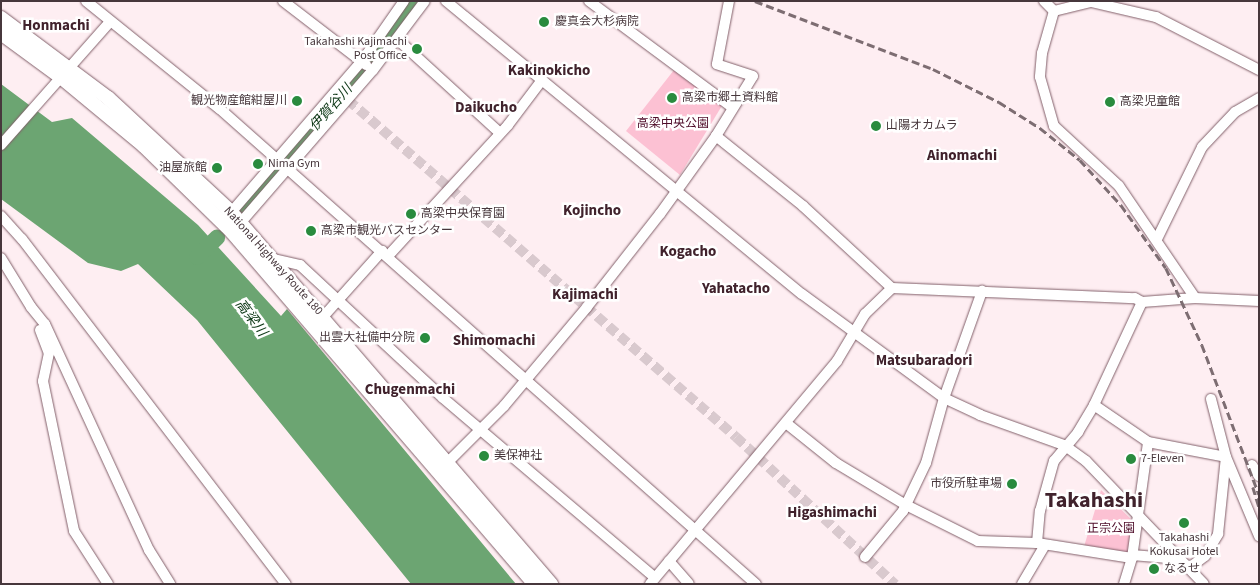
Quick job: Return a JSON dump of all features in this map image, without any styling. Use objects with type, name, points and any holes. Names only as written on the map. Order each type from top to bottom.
[{"type":"highway","name":"National Highway Route 180","points":[[1,18],[61,76]]},
{"type":"highway","name":"National Highway Route 180","points":[[1,33],[167,150],[443,466],[551,584]]},
{"type":"highway","name":"National Highway Route 180","points":[[231,222],[274,259],[323,317],[535,584]]},
{"type":"street","points":[[86,1],[220,109],[528,378],[756,584]]},
{"type":"street","points":[[283,1],[367,66]]},
{"type":"street","points":[[320,120],[367,66],[404,1]]},
{"type":"street","points":[[231,222],[283,165],[367,66],[397,39],[425,1]]},
{"type":"street","points":[[446,1],[675,192],[802,294],[944,398],[980,415],[1064,445],[1104,477],[1204,584]]},
{"type":"street","points":[[589,1],[733,108]]},
{"type":"street","points":[[443,466],[480,431],[528,378],[675,192],[716,136],[753,76],[718,64],[729,1]]},
{"type":"street","points":[[1044,1],[1054,11]]},
{"type":"street","points":[[1054,11],[1091,2],[1156,17],[1259,70]]},
{"type":"street","points":[[1054,11],[1042,53],[1040,77],[1054,126],[1119,186],[1157,239],[1195,298]]},
{"type":"street","points":[[1,145],[110,22]]},
{"type":"street","points":[[397,39],[500,133]]},
{"type":"street","points":[[323,317],[500,133],[542,80]]},
{"type":"street","points":[[1157,239],[1202,147],[1235,112],[1259,98]]},
{"type":"street","points":[[716,136],[803,206],[892,288],[915,291],[982,291],[1136,298],[1142,302],[1195,298],[1259,301]]},
{"type":"street","points":[[1,216],[22,239],[286,584]]},
{"type":"street","points":[[1,258],[31,307],[45,324],[149,550],[170,584]]},
{"type":"street","points":[[274,259],[300,265],[480,431],[653,581],[786,423],[856,333],[865,314],[892,288]]},
{"type":"street","points":[[865,557],[906,505],[926,463],[944,398],[982,291]]},
{"type":"street","points":[[1022,584],[1041,544],[1040,511],[1054,461],[1064,445],[1078,432],[1094,404],[1142,302]]},
{"type":"street","points":[[31,307],[49,354],[43,381],[74,532],[108,584]]},
{"type":"street","points":[[1211,399],[1226,457],[1259,536]]},
{"type":"street","points":[[1094,404],[1148,442],[1226,457]]},
{"type":"street","points":[[786,423],[836,463],[906,505],[978,541],[1041,544],[1086,554],[1180,559]]},
{"type":"street","points":[[1124,584],[1132,556],[1148,442]]},
{"type":"street","points":[[1189,568],[1205,556],[1218,534],[1226,457]]},
{"type":"street","points":[[1252,465],[1259,476]]},
{"type":"street","points":[[668,561],[689,584]]},
{"type":"green space","name":"高梁中央公園","points":[[674,70],[723,104],[680,175],[626,131]]},
{"type":"green space","name":"正宗公園","points":[[1101,490],[1133,521],[1129,552],[1125,555],[1083,550]]},
{"type":"water","name":"高梁川","points":[[1,84],[52,122],[72,118],[198,225],[281,316],[287,309],[516,584],[411,584],[197,320],[138,264],[121,271],[88,263],[1,199]]},
{"type":"waterway","name":"伊賀谷川","points":[[243,209],[360,75],[413,1]]},
{"type":"waterway","name":"伊賀谷川","points":[[197,257],[217,238]]},
{"type":"tunnel","points":[[348,100],[736,437],[895,584]]},
{"type":"railway","points":[[755,1],[933,69],[999,102],[1040,128],[1080,160],[1121,205],[1166,268],[1202,345],[1259,494]]},
{"type":"railway","points":[[1253,487],[1259,507]]},
{"type":"place","name":"慶真会大杉病院","points":[[544,22]]},
{"type":"place","name":"Takahashi Kajimachi Post Office","points":[[417,49]]},
{"type":"place","name":"高梁市郷土資料館","points":[[672,98]]},
{"type":"place","name":"観光物産館紺屋川","points":[[297,101]]},
{"type":"place","name":"高梁児童館","points":[[1110,102]]},
{"type":"place","name":"山陽オカムラ","points":[[876,126]]},
{"type":"place","name":"Nima Gym","points":[[258,164]]},
{"type":"place","name":"油屋旅館","points":[[217,168]]},
{"type":"place","name":"高梁中央保育園","points":[[411,214]]},
{"type":"place","name":"高梁市観光バスセンター","points":[[311,231]]},
{"type":"place","name":"出雲大社備中分院","points":[[425,338]]},
{"type":"place","name":"美保神社","points":[[484,456]]},
{"type":"place","name":"7-Eleven","points":[[1131,459]]},
{"type":"place","name":"市役所駐車場","points":[[1012,484]]},
{"type":"place","name":"Takahashi Kokusai Hotel","points":[[1184,523]]},
{"type":"place","name":"なるせ","points":[[1154,569]]},
{"type":"district","name":"Honmachi","points":[[56,26]]},
{"type":"district","name":"Kakinokicho","points":[[549,71]]},
{"type":"district","name":"Daikucho","points":[[486,108]]},
{"type":"district","name":"Ainomachi","points":[[962,156]]},
{"type":"district","name":"Kojincho","points":[[592,211]]},
{"type":"district","name":"Kogacho","points":[[688,252]]},
{"type":"district","name":"Yahatacho","points":[[736,289]]},
{"type":"district","name":"Kajimachi","points":[[585,295]]},
{"type":"district","name":"Shimomachi","points":[[494,341]]},
{"type":"district","name":"Matsubaradori","points":[[924,361]]},
{"type":"district","name":"Chugenmachi","points":[[410,390]]},
{"type":"district","name":"Takahashi","points":[[1094,501]]},
{"type":"district","name":"Higashimachi","points":[[832,513]]}]
